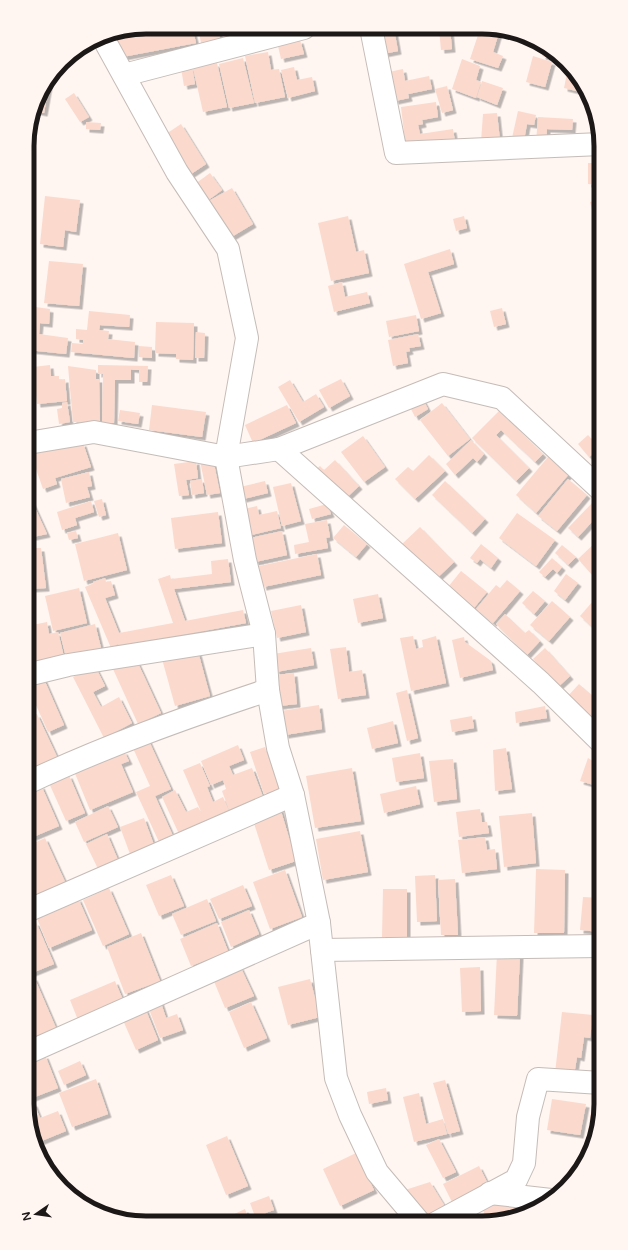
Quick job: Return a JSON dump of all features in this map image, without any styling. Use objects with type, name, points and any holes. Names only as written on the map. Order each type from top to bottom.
[{"type":"street","points":[[124,75],[281,34]]},
{"type":"street","points":[[372,34],[396,154],[594,143]]},
{"type":"street","points":[[105,42],[177,172],[228,249],[247,338],[226,457],[245,560],[264,634],[268,690],[278,748],[293,795],[319,923],[336,1078],[350,1115],[377,1172],[414,1216]]},
{"type":"street","points":[[34,442],[94,432],[226,457],[278,449],[443,384],[502,398],[594,483]]},
{"type":"street","points":[[278,449],[541,683],[594,735]]},
{"type":"street","points":[[34,673],[68,665],[264,634]]},
{"type":"street","points":[[34,780],[66,765],[173,722],[268,690]]},
{"type":"street","points":[[34,908],[293,795]]},
{"type":"street","points":[[34,1050],[319,923]]},
{"type":"street","points":[[322,950],[594,946]]},
{"type":"street","points":[[449,1216],[516,1180],[524,1163],[528,1117],[538,1079],[594,1083]]},
{"type":"street","points":[[490,1193],[541,1199]]},
{"type":"building","points":[[194,34],[196,43],[117,58],[108,41],[131,35]]},
{"type":"building","points":[[199,34],[219,34],[220,39],[201,43]]},
{"type":"building","points":[[379,34],[395,34],[398,51],[383,54]]},
{"type":"building","points":[[439,34],[450,34],[452,49],[441,50]]},
{"type":"building","points":[[478,34],[498,35],[493,52],[503,56],[498,68],[470,59]]},
{"type":"building","points":[[300,40],[304,54],[281,59],[278,46]]},
{"type":"building","points":[[268,52],[271,70],[279,69],[285,97],[255,103],[245,56]]},
{"type":"building","points":[[543,52],[552,59],[542,56]]},
{"type":"building","points":[[533,56],[552,62],[545,87],[526,82]]},
{"type":"building","points":[[243,58],[254,103],[229,108],[219,64]]},
{"type":"building","points":[[462,59],[480,66],[476,80],[481,82],[476,98],[452,89]]},
{"type":"building","points":[[217,63],[227,107],[203,112],[193,68]]},
{"type":"building","points":[[192,66],[195,84],[184,86],[181,68]]},
{"type":"building","points":[[294,67],[297,80],[312,77],[315,91],[288,98],[281,70]]},
{"type":"building","points":[[403,69],[405,81],[429,76],[432,89],[408,94],[409,98],[395,101],[389,72]]},
{"type":"building","points":[[567,73],[579,92],[564,88]]},
{"type":"building","points":[[482,81],[503,88],[497,105],[477,97]]},
{"type":"building","points":[[447,86],[453,110],[442,113],[435,89]]},
{"type":"building","points":[[48,93],[44,113],[40,112]]},
{"type":"building","points":[[74,93],[89,117],[80,122],[65,99]]},
{"type":"building","points":[[436,102],[438,117],[422,120],[423,124],[418,125],[420,134],[453,129],[455,142],[406,149],[401,107]]},
{"type":"building","points":[[518,111],[536,115],[534,125],[527,124],[524,140],[512,138]]},
{"type":"building","points":[[497,113],[500,141],[481,142],[483,114]]},
{"type":"building","points":[[538,117],[573,119],[572,130],[547,129],[546,143],[536,142]]},
{"type":"building","points":[[86,122],[101,123],[100,130],[86,129]]},
{"type":"building","points":[[181,124],[206,164],[188,176],[163,136]]},
{"type":"building","points":[[588,163],[594,163],[594,184],[588,184]]},
{"type":"building","points":[[210,173],[222,190],[207,201],[195,184]]},
{"type":"building","points":[[232,188],[253,224],[228,239],[207,202]]},
{"type":"building","points":[[45,196],[80,200],[76,232],[65,230],[63,247],[40,244]]},
{"type":"building","points":[[594,201],[594,217],[590,202]]},
{"type":"building","points":[[348,216],[356,252],[364,250],[369,273],[331,281],[318,223]]},
{"type":"building","points":[[464,216],[467,228],[456,231],[453,219]]},
{"type":"building","points":[[450,249],[454,264],[428,272],[441,313],[421,319],[404,264]]},
{"type":"building","points":[[49,261],[83,264],[79,306],[44,303]]},
{"type":"building","points":[[342,282],[345,297],[367,292],[370,303],[334,312],[328,286]]},
{"type":"building","points":[[34,307],[50,309],[49,324],[40,323],[39,334],[68,338],[66,354],[34,351]]},
{"type":"building","points":[[502,308],[506,324],[494,327],[490,311]]},
{"type":"building","points":[[89,311],[130,315],[129,327],[100,325],[99,330],[109,331],[108,339],[135,342],[134,358],[71,352],[72,343],[83,344],[83,340],[76,339],[76,329],[87,330]]},
{"type":"building","points":[[416,315],[419,331],[389,337],[386,321]]},
{"type":"building","points":[[156,322],[194,323],[193,360],[176,359],[176,354],[155,353]]},
{"type":"building","points":[[196,332],[205,333],[204,358],[195,358]]},
{"type":"building","points":[[418,334],[421,346],[409,348],[410,351],[406,352],[408,363],[393,366],[388,340]]},
{"type":"building","points":[[139,346],[152,347],[152,358],[139,357]]},
{"type":"building","points":[[50,365],[51,376],[59,376],[59,380],[65,379],[67,401],[37,404],[34,367]]},
{"type":"building","points":[[98,365],[148,366],[147,382],[139,382],[139,370],[131,369],[131,380],[115,380],[114,423],[102,423],[103,374],[98,374]]},
{"type":"building","points":[[68,366],[96,370],[96,379],[99,379],[100,423],[73,422]]},
{"type":"building","points":[[341,379],[350,396],[329,408],[319,390]]},
{"type":"building","points":[[290,380],[303,402],[316,394],[324,407],[299,422],[278,387]]},
{"type":"building","points":[[421,396],[428,409],[415,417],[408,403]]},
{"type":"building","points":[[67,402],[70,422],[59,424],[57,409],[62,408],[62,403]]},
{"type":"building","points":[[442,403],[470,439],[448,456],[420,420]]},
{"type":"building","points":[[152,405],[206,412],[202,437],[149,430]]},
{"type":"building","points":[[287,405],[296,423],[253,443],[245,425]]},
{"type":"building","points":[[120,410],[140,413],[138,424],[118,421]]},
{"type":"building","points":[[499,411],[543,454],[535,462],[501,430],[496,435],[529,468],[516,481],[472,438]]},
{"type":"building","points":[[588,435],[594,442],[594,453],[589,457],[578,444]]},
{"type":"building","points":[[363,436],[385,467],[364,482],[341,452]]},
{"type":"building","points":[[471,440],[484,454],[477,462],[473,458],[455,475],[446,464]]},
{"type":"building","points":[[83,443],[91,467],[55,478],[57,484],[43,489],[34,463],[34,451]]},
{"type":"building","points":[[429,455],[445,471],[415,499],[395,479],[408,467],[413,471]]},
{"type":"building","points":[[548,457],[569,474],[536,513],[516,495]]},
{"type":"building","points":[[213,459],[220,493],[207,495],[200,461]]},
{"type":"building","points":[[335,460],[359,486],[344,500],[315,470],[320,466],[324,470]]},
{"type":"building","points":[[196,461],[198,478],[186,480],[189,495],[179,496],[174,464]]},
{"type":"building","points":[[89,472],[92,486],[87,487],[90,497],[66,503],[61,479]]},
{"type":"building","points":[[202,479],[204,493],[192,495],[190,481]]},
{"type":"building","points":[[568,479],[587,495],[557,531],[538,516]]},
{"type":"building","points":[[265,481],[268,493],[243,499],[240,487]]},
{"type":"building","points":[[445,481],[485,519],[472,533],[432,495]]},
{"type":"building","points":[[291,483],[301,521],[282,526],[273,487]]},
{"type":"building","points":[[102,499],[106,515],[99,517],[94,501]]},
{"type":"building","points":[[91,501],[94,512],[75,518],[77,525],[62,530],[57,512]]},
{"type":"building","points":[[593,502],[594,503],[594,520],[578,537],[568,528]]},
{"type":"building","points":[[327,504],[331,514],[312,519],[309,509]]},
{"type":"building","points":[[34,506],[47,534],[34,537]]},
{"type":"building","points":[[257,506],[259,515],[277,511],[281,528],[247,536],[240,510]]},
{"type":"building","points":[[218,512],[222,543],[175,549],[171,518]]},
{"type":"building","points":[[517,513],[555,540],[536,566],[499,538]]},
{"type":"building","points":[[327,520],[330,537],[326,538],[328,548],[295,554],[294,545],[309,542],[305,524]]},
{"type":"building","points":[[344,525],[367,544],[356,557],[333,538]]},
{"type":"building","points":[[420,527],[454,562],[435,580],[401,545]]},
{"type":"building","points":[[76,531],[78,538],[69,540],[67,533]]},
{"type":"building","points":[[282,531],[287,555],[255,562],[250,538]]},
{"type":"building","points":[[118,533],[127,570],[84,581],[75,544]]},
{"type":"building","points":[[481,544],[498,558],[491,568],[480,559],[477,563],[470,558]]},
{"type":"building","points":[[594,544],[594,577],[578,559]]},
{"type":"building","points":[[562,545],[576,557],[568,565],[555,553]]},
{"type":"building","points":[[34,548],[41,548],[46,588],[34,589]]},
{"type":"building","points":[[317,554],[321,575],[263,587],[259,566]]},
{"type":"building","points":[[552,558],[562,567],[557,573],[553,569],[545,577],[539,572]]},
{"type":"building","points":[[228,559],[231,582],[174,589],[185,621],[243,610],[246,623],[119,647],[118,644],[111,648],[85,587],[94,583],[93,582],[105,578],[106,582],[111,581],[115,595],[105,598],[119,633],[173,623],[158,579],[170,575],[171,579],[212,574],[211,561]]},
{"type":"building","points":[[461,571],[487,592],[474,608],[448,587]]},
{"type":"building","points":[[566,574],[578,583],[565,600],[554,591]]},
{"type":"building","points":[[507,580],[520,591],[493,623],[476,609],[496,585],[500,588]]},
{"type":"building","points":[[79,588],[87,623],[53,631],[45,596]]},
{"type":"building","points":[[533,591],[545,601],[534,614],[522,603]]},
{"type":"building","points":[[378,594],[383,618],[358,623],[353,599]]},
{"type":"building","points":[[552,601],[570,617],[549,641],[530,625]]},
{"type":"building","points":[[593,601],[594,629],[580,616]]},
{"type":"building","points":[[301,605],[306,632],[277,638],[271,611]]},
{"type":"building","points":[[505,614],[525,633],[529,630],[540,641],[527,655],[496,624]]},
{"type":"building","points":[[47,622],[49,634],[58,632],[64,657],[36,663],[34,654],[34,625]]},
{"type":"building","points":[[95,624],[101,648],[66,657],[60,633]]},
{"type":"building","points":[[413,636],[416,649],[423,647],[422,640],[436,636],[446,683],[411,691],[400,638]]},
{"type":"building","points":[[464,637],[465,642],[491,661],[493,670],[460,678],[452,640]]},
{"type":"building","points":[[346,647],[349,672],[362,670],[366,695],[338,699],[330,649]]},
{"type":"building","points":[[197,648],[210,696],[175,706],[162,659]]},
{"type":"building","points":[[311,648],[314,665],[276,672],[273,654]]},
{"type":"building","points":[[545,648],[570,676],[558,687],[533,659]]},
{"type":"building","points":[[136,659],[161,713],[138,724],[113,669]]},
{"type":"building","points":[[95,666],[105,686],[93,692],[101,707],[119,697],[132,723],[104,738],[73,677]]},
{"type":"building","points":[[294,673],[297,704],[279,706],[276,675]]},
{"type":"building","points":[[43,677],[64,725],[48,732],[34,701],[34,682]]},
{"type":"building","points":[[579,684],[594,697],[594,721],[567,697]]},
{"type":"building","points":[[407,690],[418,738],[407,741],[396,693]]},
{"type":"building","points":[[319,705],[322,729],[285,735],[281,711]]},
{"type":"building","points":[[545,706],[547,718],[516,723],[515,712]]},
{"type":"building","points":[[37,714],[58,759],[34,770],[34,716]]},
{"type":"building","points":[[472,716],[474,728],[452,732],[450,720]]},
{"type":"building","points":[[393,721],[398,743],[372,749],[367,728]]},
{"type":"building","points":[[148,739],[171,789],[155,796],[173,836],[159,842],[136,792],[150,786],[132,746]]},
{"type":"building","points":[[238,745],[244,760],[229,766],[233,775],[252,768],[263,797],[229,810],[222,791],[226,789],[223,780],[211,785],[201,761]]},
{"type":"building","points":[[265,747],[279,789],[264,794],[250,752]]},
{"type":"building","points":[[506,748],[512,789],[495,791],[493,750]]},
{"type":"building","points":[[124,751],[129,761],[121,764],[133,792],[90,810],[74,771]]},
{"type":"building","points":[[420,753],[424,778],[396,782],[392,758]]},
{"type":"building","points":[[588,758],[594,762],[594,785],[580,781]]},
{"type":"building","points":[[453,759],[457,799],[434,802],[429,761]]},
{"type":"building","points":[[200,763],[210,786],[207,787],[213,802],[223,797],[230,813],[179,834],[162,797],[175,790],[186,812],[198,807],[202,814],[183,770]]},
{"type":"building","points":[[352,768],[361,821],[315,828],[306,776]]},
{"type":"building","points":[[69,775],[85,813],[66,821],[49,783]]},
{"type":"building","points":[[41,785],[59,826],[34,837],[34,788]]},
{"type":"building","points":[[416,786],[420,804],[384,813],[380,794]]},
{"type":"building","points":[[108,806],[118,827],[84,842],[75,822]]},
{"type":"building","points":[[280,808],[296,861],[269,870],[252,817]]},
{"type":"building","points":[[480,809],[482,822],[487,822],[489,833],[459,837],[456,812]]},
{"type":"building","points":[[532,813],[536,863],[504,867],[499,816]]},
{"type":"building","points":[[144,818],[154,845],[130,854],[120,827]]},
{"type":"building","points":[[360,831],[368,872],[323,880],[316,839]]},
{"type":"building","points":[[107,834],[118,860],[98,869],[86,844]]},
{"type":"building","points":[[485,837],[487,850],[495,849],[497,869],[462,873],[458,840]]},
{"type":"building","points":[[45,838],[66,884],[34,899],[34,843]]},
{"type":"building","points":[[536,869],[565,870],[564,933],[534,933]]},
{"type":"building","points":[[285,870],[302,917],[270,929],[253,882]]},
{"type":"building","points":[[171,875],[184,906],[159,916],[146,885]]},
{"type":"building","points":[[435,875],[437,921],[417,922],[415,876]]},
{"type":"building","points":[[455,879],[458,935],[441,935],[438,880]]},
{"type":"building","points":[[243,885],[252,906],[219,919],[210,899]]},
{"type":"building","points":[[109,888],[129,934],[103,946],[83,900]]},
{"type":"building","points":[[383,889],[407,889],[407,937],[382,937]]},
{"type":"building","points":[[583,897],[594,898],[594,931],[580,930]]},
{"type":"building","points":[[78,898],[92,930],[49,948],[36,916]]},
{"type":"building","points":[[207,899],[216,921],[181,935],[172,914]]},
{"type":"building","points":[[249,910],[259,934],[231,947],[221,922]]},
{"type":"building","points":[[36,922],[54,964],[34,972],[34,923]]},
{"type":"building","points":[[217,923],[228,951],[191,966],[180,939]]},
{"type":"building","points":[[141,933],[160,981],[125,994],[107,947]]},
{"type":"building","points":[[497,953],[520,955],[517,1016],[494,1015]]},
{"type":"building","points":[[240,966],[254,996],[225,1008],[213,979]]},
{"type":"building","points":[[480,967],[481,1011],[462,1012],[460,968]]},
{"type":"building","points":[[34,977],[56,1028],[36,1037],[34,1032]]},
{"type":"building","points":[[310,979],[320,1017],[288,1025],[278,987]]},
{"type":"building","points":[[115,981],[123,1000],[78,1020],[70,1000]]},
{"type":"building","points":[[160,1000],[166,1018],[177,1014],[183,1030],[160,1038],[147,1004]]},
{"type":"building","points":[[251,1002],[267,1038],[244,1048],[229,1012]]},
{"type":"building","points":[[145,1008],[158,1040],[136,1050],[122,1018]]},
{"type":"building","points":[[562,1012],[593,1015],[590,1038],[584,1037],[581,1058],[577,1057],[574,1075],[555,1073]]},
{"type":"building","points":[[45,1055],[58,1088],[34,1097],[34,1059]]},
{"type":"building","points":[[80,1061],[86,1075],[64,1085],[58,1071]]},
{"type":"building","points":[[96,1079],[108,1114],[72,1127],[59,1093]]},
{"type":"building","points":[[445,1080],[460,1131],[448,1134],[433,1083]]},
{"type":"building","points":[[386,1088],[388,1100],[369,1104],[367,1092]]},
{"type":"building","points":[[419,1093],[426,1124],[443,1119],[447,1134],[414,1142],[403,1097]]},
{"type":"building","points":[[552,1099],[586,1104],[580,1135],[547,1130]]},
{"type":"building","points":[[34,1103],[40,1118],[58,1111],[66,1131],[41,1141],[35,1119]]},
{"type":"building","points":[[592,1105],[594,1105],[593,1119],[590,1133],[587,1138]]},
{"type":"building","points":[[227,1136],[248,1186],[226,1195],[206,1145]]},
{"type":"building","points":[[439,1139],[456,1172],[443,1178],[426,1145]]},
{"type":"building","points":[[356,1153],[374,1190],[340,1206],[323,1169]]},
{"type":"building","points":[[479,1166],[489,1186],[453,1204],[443,1184]]},
{"type":"building","points":[[430,1182],[444,1205],[428,1216],[421,1216],[405,1190]]},
{"type":"building","points":[[269,1196],[274,1210],[265,1213],[266,1216],[255,1216],[250,1203]]},
{"type":"building","points":[[511,1197],[517,1210],[504,1214],[482,1216],[485,1215],[483,1210]]},
{"type":"building","points":[[245,1209],[248,1216],[230,1216]]}]
